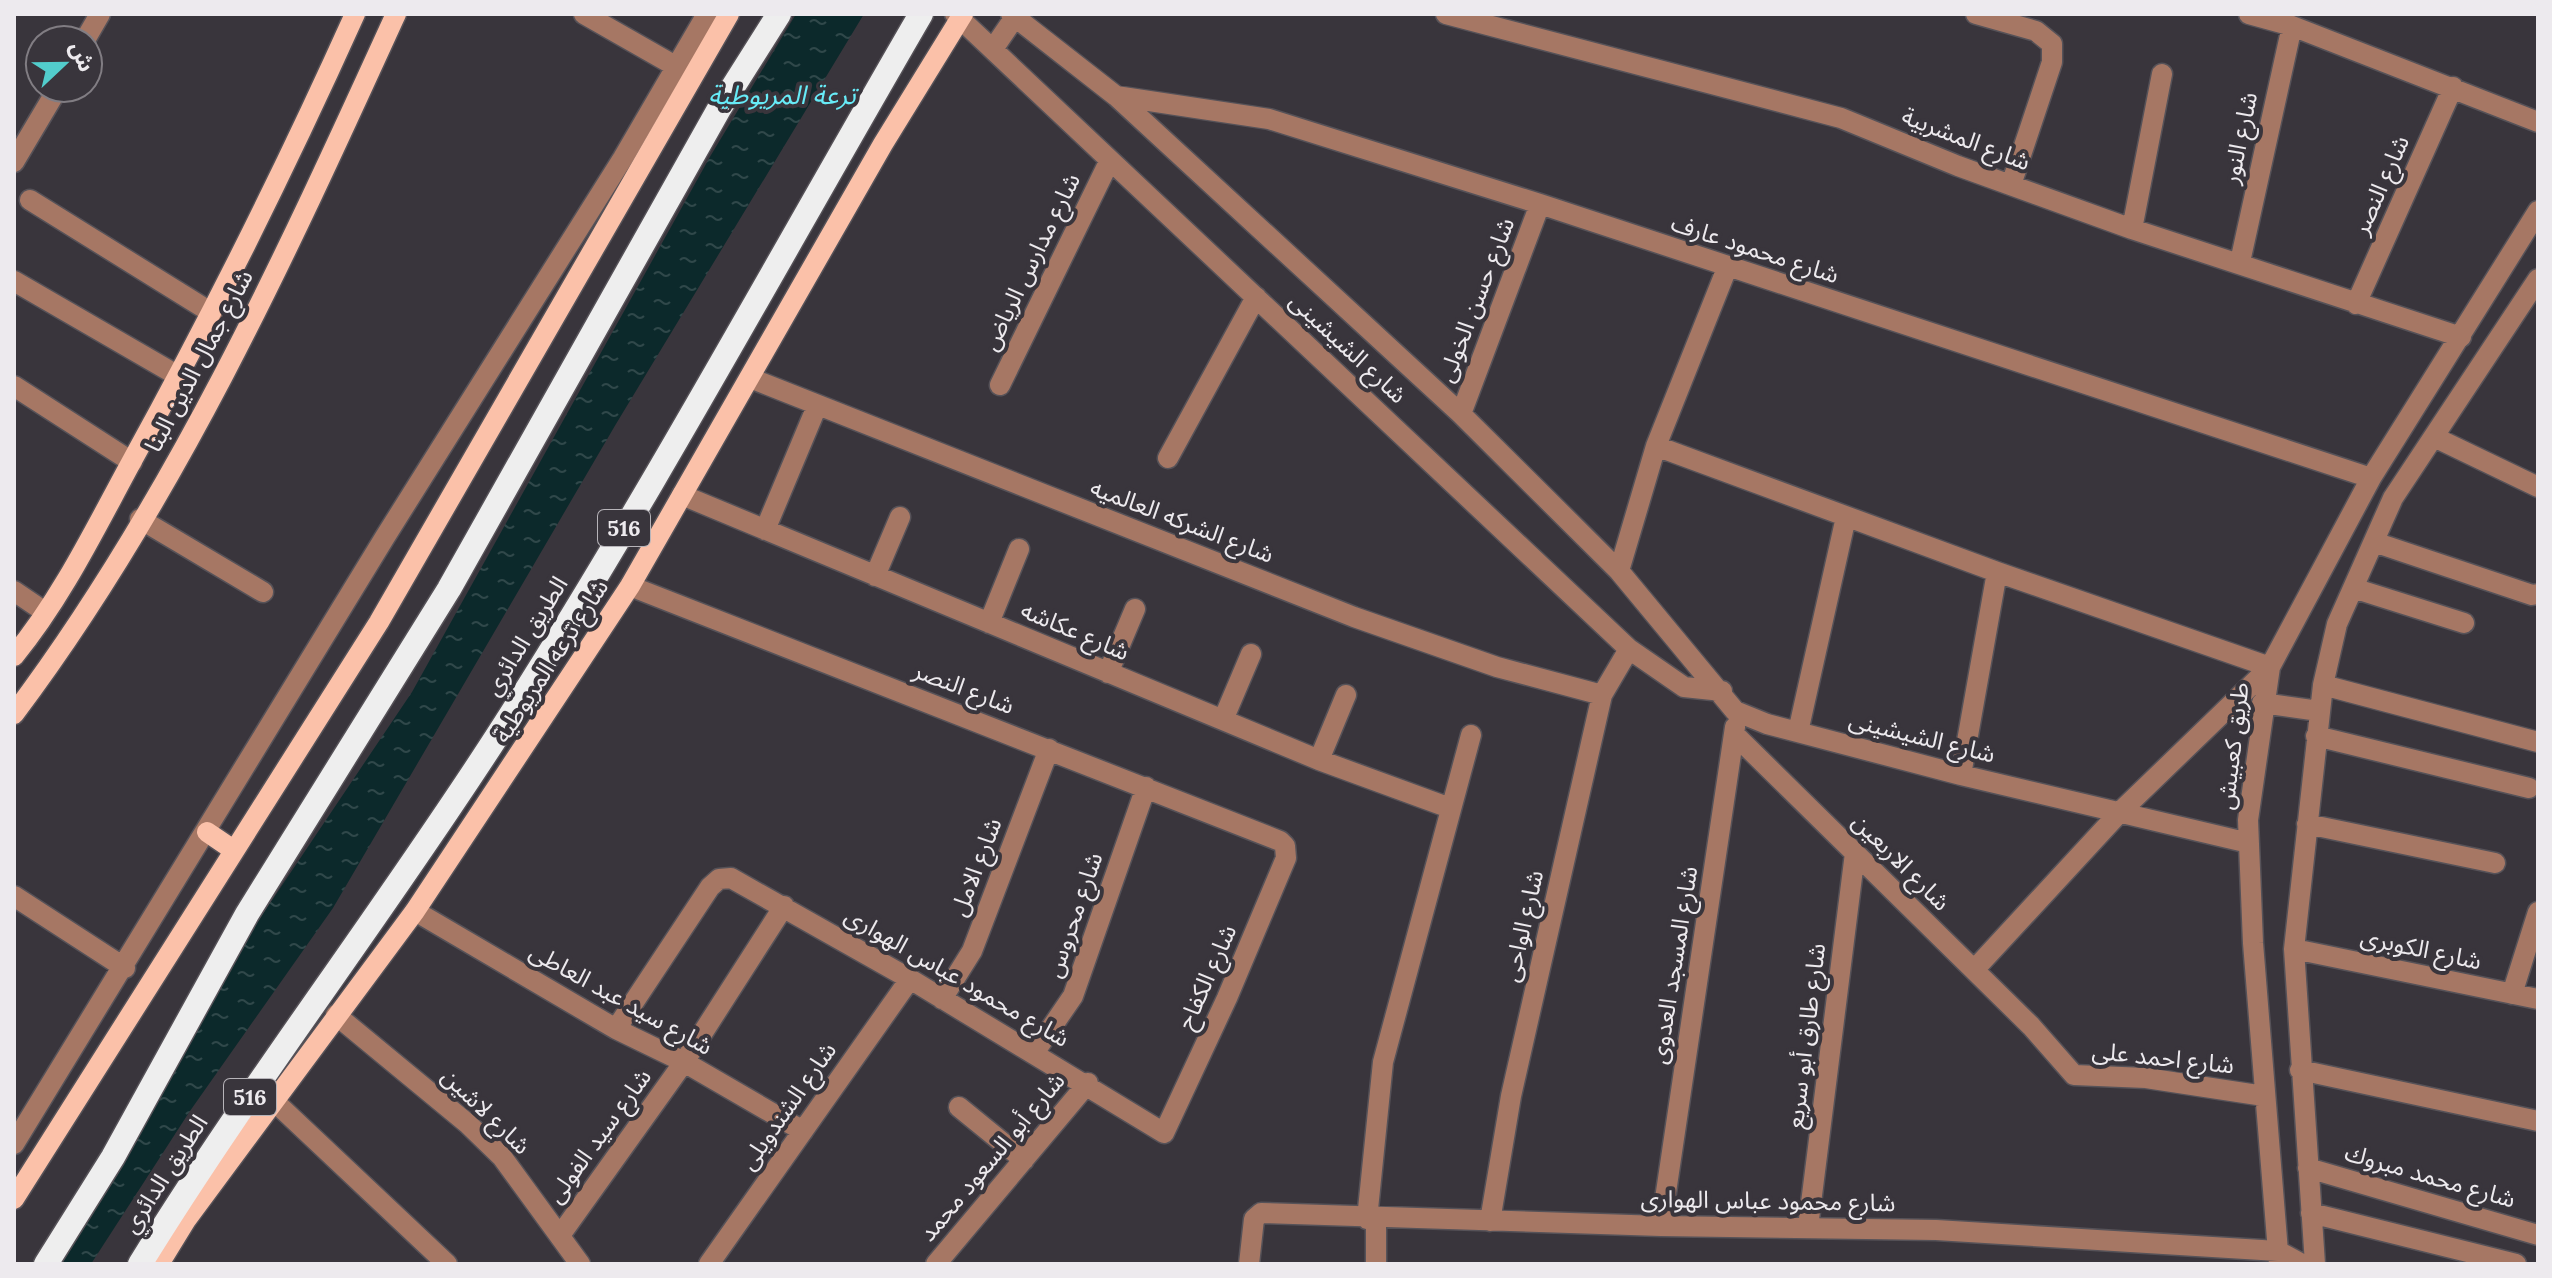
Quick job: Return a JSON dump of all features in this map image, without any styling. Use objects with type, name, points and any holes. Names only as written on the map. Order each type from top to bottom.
[{"type":"highway","points":[[46,1264],[113,1157],[247,914],[449,589],[719,109],[779,14]]},
{"type":"highway","name":"الطريق الدائري","points":[[140,1264],[332,975],[501,731],[598,573],[921,14]]},
{"type":"main road","name":"شارع جمال الدين البنا","points":[[14,656],[45,612],[180,377],[294,147],[355,14]]},
{"type":"main road","name":"شارع جمال الدين البنا","points":[[14,714],[55,658],[196,427],[258,311],[396,14]]},
{"type":"main road","points":[[14,1199],[232,849],[379,622],[729,14]]},
{"type":"main road","name":"شارع ترعه المريوطية","points":[[159,1264],[186,1220],[415,911],[630,586],[960,15]]},
{"type":"main road","points":[[207,832],[232,849]]},
{"type":"street","points":[[584,14],[677,67]]},
{"type":"street","points":[[14,1144],[125,968],[707,14]]},
{"type":"street","name":"شارع المشربية","points":[[1446,14],[1841,118],[2132,229],[2461,337]]},
{"type":"street","points":[[1976,14],[2036,31],[2052,44],[2052,62],[2011,185]]},
{"type":"street","points":[[2249,14],[2292,26],[2538,122]]},
{"type":"street","name":"شارع الشيشينى","points":[[960,15],[1109,162],[1629,649],[1684,687],[1722,691]]},
{"type":"street","points":[[993,49],[1013,15]]},
{"type":"street","name":"شارع الشيشينى","points":[[1013,15],[1116,96],[1461,414],[1619,571],[1722,691],[1735,711],[1798,732],[1961,775],[2249,843]]},
{"type":"street","name":"شارع النور","points":[[2240,262],[2292,26]]},
{"type":"street","points":[[2132,229],[2162,74]]},
{"type":"street","name":"شارع النصر","points":[[2356,304],[2453,87]]},
{"type":"street","name":"شارع محمود عارف","points":[[1116,96],[1269,119],[1540,204],[2371,478]]},
{"type":"street","points":[[14,162],[48,104]]},
{"type":"street","name":"شارع مدارس الرياض","points":[[1000,385],[1109,162]]},
{"type":"street","points":[[30,200],[212,313]]},
{"type":"street","name":"شارع حسن الخولى","points":[[1461,414],[1540,204]]},
{"type":"street","name":"طريق كعبيش","points":[[2279,1258],[2264,1096],[2248,820],[2262,703],[2270,667],[2371,478],[2538,211]]},
{"type":"street","points":[[1619,571],[1656,446],[1727,268]]},
{"type":"street","points":[[14,281],[180,377]]},
{"type":"street","points":[[2315,1264],[2294,949],[2323,685],[2337,624],[2393,498],[2535,290]]},
{"type":"street","points":[[1168,458],[1256,297]]},
{"type":"street","name":"شارع الشركه العالميه","points":[[750,378],[1354,617],[1497,667],[1602,695]]},
{"type":"street","points":[[14,386],[132,462]]},
{"type":"street","points":[[765,530],[817,406]]},
{"type":"street","points":[[2434,437],[2538,487]]},
{"type":"street","points":[[1656,446],[1997,572],[2270,667],[2120,812],[1974,970]]},
{"type":"street","name":"شارع عكاشه","points":[[682,495],[1319,760],[1450,808]]},
{"type":"street","points":[[875,576],[900,517]]},
{"type":"street","points":[[1798,732],[1846,517]]},
{"type":"street","points":[[140,519],[263,592]]},
{"type":"street","points":[[2374,542],[2532,595],[2538,594]]},
{"type":"street","points":[[989,623],[1019,549]]},
{"type":"street","points":[[1961,775],[1997,572]]},
{"type":"street","name":"شارع النصر","points":[[630,586],[1280,841]]},
{"type":"street","points":[[2353,588],[2464,623]]},
{"type":"street","points":[[14,591],[45,612]]},
{"type":"street","points":[[1108,673],[1135,609]]},
{"type":"street","name":"شارع الواحى","points":[[1490,1221],[1511,1096],[1602,695],[1629,649]]},
{"type":"street","points":[[1223,720],[1251,654]]},
{"type":"street","points":[[2323,685],[2538,742]]},
{"type":"street","points":[[1319,760],[1346,695]]},
{"type":"street","points":[[2262,703],[2319,711]]},
{"type":"street","name":"شارع المسجد العدوى","points":[[1661,1226],[1735,735],[1735,711]]},
{"type":"street","points":[[1376,1264],[1372,1218],[1383,1062],[1471,735]]},
{"type":"street","name":"شارع الاربعين","points":[[1735,735],[2031,1026]]},
{"type":"street","points":[[2316,736],[2529,788]]},
{"type":"street","name":"شارع الامل","points":[[942,999],[972,951],[1049,749]]},
{"type":"street","name":"شارع محروس","points":[[1034,1053],[1071,1001],[1146,787]]},
{"type":"street","points":[[2307,824],[2495,863]]},
{"type":"street","name":"شارع الكفاح","points":[[1164,1133],[1284,864],[1286,852],[1280,841]]},
{"type":"street","name":"شارع طارق أبو سريع","points":[[1808,1227],[1855,853]]},
{"type":"street","name":"شارع محمود عباس الهوارى","points":[[616,1029],[710,887],[719,879],[731,878],[1088,1083],[1164,1133]]},
{"type":"street","points":[[14,896],[125,968]]},
{"type":"street","name":"شارع سيد الفولى","points":[[561,1234],[684,1062],[784,906]]},
{"type":"street","name":"شارع سيد عبد العاطى","points":[[415,911],[616,1029],[684,1062],[803,1131]]},
{"type":"street","points":[[2512,994],[2536,925]]},
{"type":"street","name":"شارع الكوبرى","points":[[2294,949],[2538,999]]},
{"type":"street","name":"شارع الشندويلى","points":[[709,1264],[910,979]]},
{"type":"street","name":"شارع لاشين","points":[[336,1015],[468,1124],[502,1157],[580,1264]]},
{"type":"street","name":"شارع احمد على","points":[[2031,1026],[2074,1075],[2146,1078],[2264,1096]]},
{"type":"street","points":[[2300,1070],[2538,1121]]},
{"type":"street","name":"شارع أبو السعود محمد","points":[[936,1264],[1088,1083]]},
{"type":"street","points":[[274,1101],[447,1264]]},
{"type":"street","points":[[959,1107],[1024,1160]]},
{"type":"street","name":"شارع محمد مبروك","points":[[2308,1168],[2538,1235]]},
{"type":"street","points":[[2311,1213],[2516,1264]]},
{"type":"street","name":"شارع محمود عباس الهوارى","points":[[1249,1264],[1257,1215],[1936,1230],[2279,1258]]},
{"type":"street","points":[[2279,1258],[2302,1264]]},
{"type":"water","name":"ترعة المريوطية","points":[[796,14],[864,14],[616,424],[333,908],[190,1111],[91,1264],[40,1264],[135,1104],[412,692],[711,155]]}]
